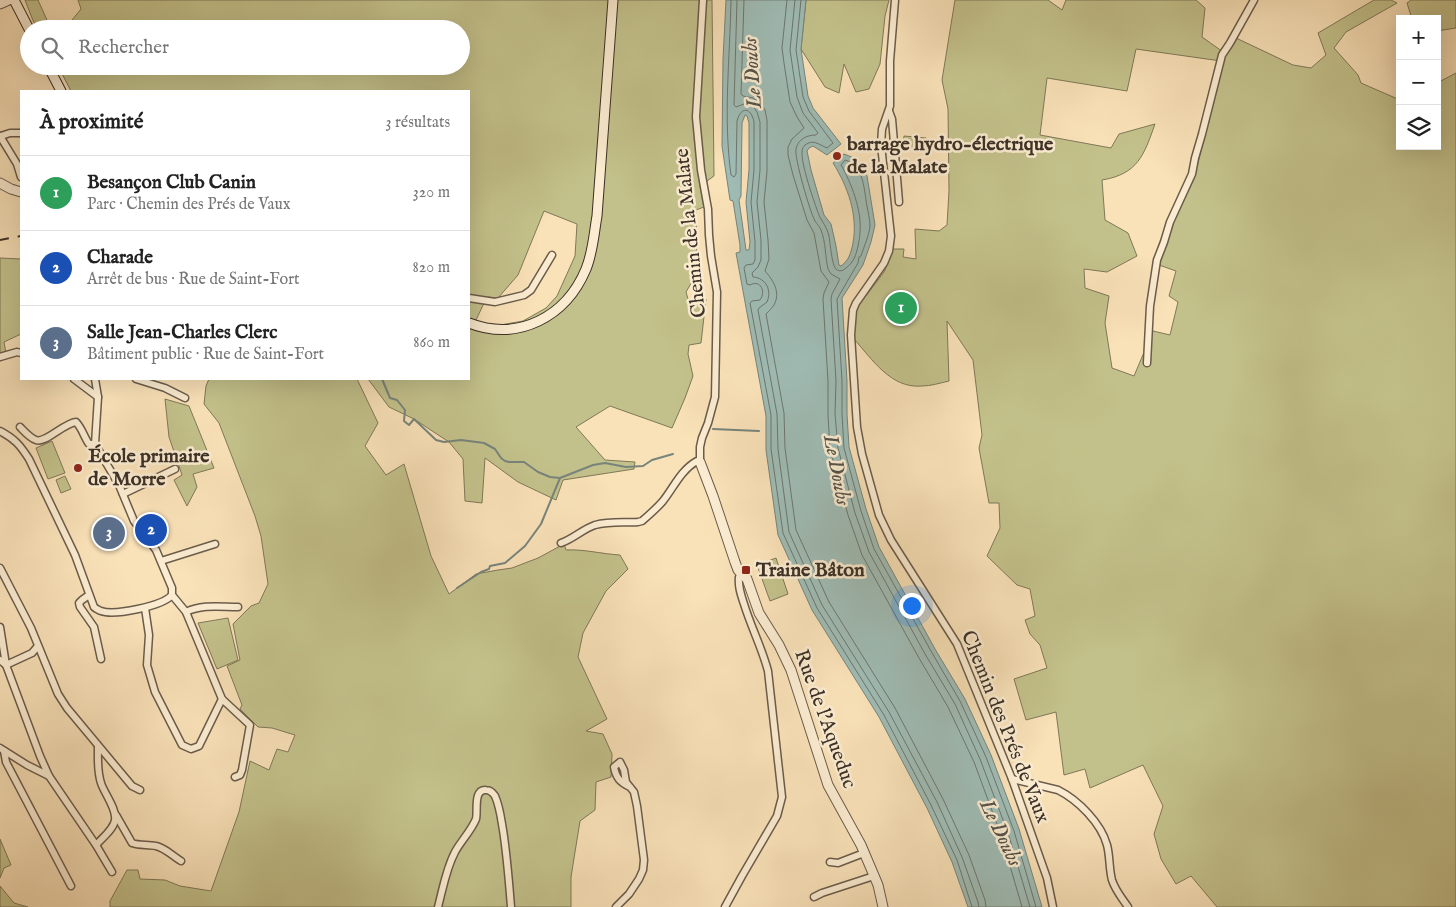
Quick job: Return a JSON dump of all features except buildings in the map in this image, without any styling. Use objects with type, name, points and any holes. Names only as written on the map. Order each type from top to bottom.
[{"type":"street","points":[[0,4],[9,0]]},
{"type":"street","points":[[14,0],[24,20]]},
{"type":"street","points":[[470,323],[483,328],[498,330],[512,329],[537,322],[551,314],[562,304],[578,285],[586,268],[592,249],[596,216],[613,0]]},
{"type":"street","name":"Chemin de la Malate","points":[[700,462],[702,438],[715,397],[717,292],[710,249],[708,210],[701,170],[696,117],[703,0]]},
{"type":"street","name":"Chemin des Prés de Vaux","points":[[895,0],[890,61],[891,89],[889,111],[882,129],[881,145],[890,228],[889,251],[881,270],[856,303],[853,310],[851,335],[857,427],[862,454],[879,515],[891,540],[957,644],[1012,779],[1047,878],[1054,907]]},
{"type":"street","points":[[1147,363],[1150,306],[1157,260],[1170,222],[1192,174],[1222,55],[1254,0]]},
{"type":"street","points":[[53,75],[60,90]]},
{"type":"street","name":"Chemin des Prés de Vaux","points":[[889,111],[892,118],[899,202]]},
{"type":"street","points":[[20,133],[10,133],[1,136],[17,164],[20,174]]},
{"type":"street","points":[[4,187],[20,179]]},
{"type":"street","points":[[4,187],[20,192]]},
{"type":"street","points":[[470,298],[495,302],[524,295],[531,290],[552,255]]},
{"type":"street","points":[[0,357],[20,353]]},
{"type":"street","points":[[75,380],[98,397]]},
{"type":"street","points":[[96,380],[98,397],[95,444],[123,494],[134,520],[150,541],[161,561],[172,588],[172,595],[186,612],[222,699],[250,725],[242,770],[240,775],[235,778]]},
{"type":"street","points":[[139,380],[165,388],[185,398]]},
{"type":"street","points":[[20,427],[35,440],[39,440],[45,439],[70,423],[76,422],[87,442],[95,444]]},
{"type":"street","points":[[0,431],[13,438],[21,446],[29,459],[75,555],[94,607],[100,611],[111,613],[145,608],[164,601],[172,595]]},
{"type":"street","points":[[560,543],[595,525],[642,521],[662,502],[681,474],[693,463],[700,462]]},
{"type":"street","name":"Rue de l'Aqueduc","points":[[700,462],[735,562],[747,580],[759,612],[791,670],[828,786],[864,853],[881,895],[883,907]]},
{"type":"street","points":[[123,494],[175,469]]},
{"type":"street","points":[[161,561],[215,544]]},
{"type":"street","points":[[0,568],[31,628],[58,694],[66,708],[132,786],[140,790]]},
{"type":"street","points":[[726,907],[777,816],[782,798],[768,671],[741,593],[739,578],[743,574]]},
{"type":"street","points":[[89,596],[82,600],[80,607],[94,627],[101,659]]},
{"type":"street","points":[[186,612],[206,606],[238,607]]},
{"type":"street","points":[[145,608],[148,635],[147,666],[155,692],[182,745],[191,749],[199,746],[222,699]]},
{"type":"street","points":[[0,627],[6,665],[49,776],[112,872]]},
{"type":"street","points":[[6,665],[32,654],[38,646]]},
{"type":"street","points":[[0,660],[6,665]]},
{"type":"street","points":[[98,747],[100,782],[132,843],[139,846],[155,846],[181,861]]},
{"type":"street","points":[[2,750],[27,766],[49,776]]},
{"type":"street","points":[[2,750],[6,762],[71,886]]},
{"type":"street","points":[[27,766],[36,764],[40,756]]},
{"type":"street","points":[[1012,779],[1058,790],[1081,806],[1103,835],[1107,845],[1112,879],[1116,890],[1128,907]]},
{"type":"street","points":[[616,907],[639,879],[643,870],[644,860],[637,806],[634,792],[630,787]]},
{"type":"street","points":[[438,907],[449,865],[475,821],[478,794],[486,790],[491,791],[494,795],[500,812],[508,862],[511,907]]},
{"type":"street","points":[[96,845],[113,826],[115,813]]},
{"type":"street","points":[[830,862],[838,863],[864,853]]},
{"type":"street","points":[[814,897],[874,876]]},
{"type":"shaded area","points":[[25,0],[38,0],[47,20],[33,20]]},
{"type":"shaded area","points":[[78,0],[712,0],[714,176],[700,186],[704,207],[696,210],[697,273],[686,292],[688,299],[706,299],[701,343],[689,345],[688,354],[693,376],[672,428],[610,406],[576,427],[605,460],[635,462],[634,469],[563,480],[556,500],[518,482],[485,458],[482,503],[465,501],[463,459],[449,442],[414,419],[389,407],[369,380],[470,380],[470,90],[70,90],[63,75],[470,75],[470,20],[72,20],[81,9]],"holes":[[[544,211],[577,224],[575,256],[557,296],[546,308],[523,321],[500,325],[475,322],[487,297],[498,298],[518,275]]]},
{"type":"shaded area","points":[[806,0],[889,0],[885,16],[880,64],[869,89],[856,92],[844,64],[839,93],[825,87],[801,49]]},
{"type":"shaded area","points":[[955,0],[1048,0],[1062,10],[1066,0],[1196,0],[1205,8],[1202,37],[1226,54],[1236,38],[1293,65],[1311,68],[1326,55],[1318,33],[1374,0],[1391,0],[1397,3],[1346,32],[1334,48],[1358,75],[1361,83],[1396,98],[1396,150],[1441,150],[1441,81],[1456,73],[1456,907],[1217,907],[1191,876],[1176,884],[1161,859],[1154,834],[1163,806],[1143,765],[1090,788],[1085,769],[1064,775],[1056,712],[1026,720],[1014,679],[1047,668],[1040,645],[1030,634],[1025,620],[1035,616],[1030,589],[1017,585],[987,556],[1000,528],[999,503],[989,503],[979,448],[982,435],[973,360],[947,321],[949,381],[929,386],[911,386],[901,383],[883,371],[854,339],[856,312],[859,305],[884,272],[892,249],[904,249],[903,257],[916,259],[915,229],[939,231],[947,225],[949,191],[948,109],[942,80]],"holes":[[[1136,49],[1221,61],[1194,179],[1173,223],[1159,265],[1176,271],[1169,296],[1178,302],[1170,335],[1153,331],[1134,376],[1112,368],[1105,323],[1109,296],[1085,288],[1084,269],[1107,272],[1137,256],[1128,233],[1105,220],[1102,180],[1114,177],[1132,168],[1143,154],[1155,124],[1119,134],[1111,148],[1040,135],[1047,78],[1127,91]]]},
{"type":"shaded area","points":[[1411,0],[1456,0],[1456,28],[1441,30],[1441,15],[1411,15],[1407,3]]},
{"type":"shaded area","points":[[904,136],[926,138],[925,148],[903,147]]},
{"type":"shaded area","points":[[0,258],[20,259],[20,334],[4,342],[6,353],[0,355]]},
{"type":"shaded area","points":[[209,380],[357,380],[378,423],[365,446],[386,475],[404,464],[431,556],[449,594],[476,574],[512,568],[538,558],[564,544],[566,550],[620,555],[628,569],[606,591],[583,633],[578,657],[607,719],[586,731],[603,734],[612,754],[611,777],[596,782],[595,810],[580,821],[571,877],[571,907],[110,907],[110,901],[127,870],[138,870],[140,879],[165,880],[180,886],[211,891],[239,812],[250,761],[269,770],[277,749],[288,752],[295,735],[272,728],[258,727],[240,709],[242,705],[227,666],[240,660],[233,624],[251,606],[259,603],[268,584],[261,536],[255,516],[219,423],[204,404]]},
{"type":"shaded area","points":[[165,399],[189,406],[214,468],[193,474],[197,487],[187,506],[174,480],[182,475],[169,437]]},
{"type":"shaded area","points":[[52,441],[65,473],[48,479],[36,448]]},
{"type":"shaded area","points":[[65,476],[71,489],[61,493],[56,480]]},
{"type":"shaded area","points":[[776,558],[788,594],[770,601],[757,565]]},
{"type":"shaded area","points":[[228,618],[238,660],[217,669],[198,623]]},
{"type":"shaded area","points":[[0,839],[11,865],[4,868],[0,878]]},
{"type":"shaded area","points":[[0,886],[14,903],[28,907],[0,907]]},
{"type":"water","name":"Le Doubs","points":[[726,0],[806,0],[801,49],[808,96],[813,108],[841,144],[827,155],[813,146],[807,151],[824,215],[831,224],[839,265],[844,264],[849,256],[854,233],[853,212],[847,191],[833,163],[844,154],[860,163],[867,176],[875,225],[863,265],[842,298],[849,447],[866,509],[879,547],[965,699],[991,755],[1019,829],[1042,907],[968,907],[952,862],[927,808],[879,717],[812,610],[778,535],[766,450],[766,416],[736,253],[740,252],[740,245],[733,201],[730,200],[722,146]],"holes":[[[745,115],[749,123],[749,170],[746,202],[749,250],[746,250],[739,200],[741,196],[742,123]]]},
{"type":"waterway","points":[[382,380],[390,398],[397,400],[405,410],[404,421],[409,425],[414,419],[436,440],[444,442],[461,440],[484,443],[495,449],[505,461],[524,462],[538,472],[550,477],[560,478],[593,465],[605,463],[626,467],[643,466],[652,460],[673,454]]},
{"type":"waterway","points":[[713,429],[759,431]]},
{"type":"waterway","points":[[457,588],[481,572],[489,569],[490,566],[505,563],[525,546],[541,524],[560,478]]},
{"type":"railway","points":[[0,240],[20,236]]},
{"type":"place","name":"barrage hydro-électrique de la Malate","points":[[837,156]]},
{"type":"place","name":"Besançon Club Canin","points":[[901,308]]},
{"type":"place","name":"École primaire de Morre","points":[[78,468]]},
{"type":"place","name":"Charade","points":[[151,530]]},
{"type":"place","name":"Salle Jean-Charles Clerc","points":[[109,533]]},
{"type":"place","name":"Traine Bâton","points":[[746,570]]}]
